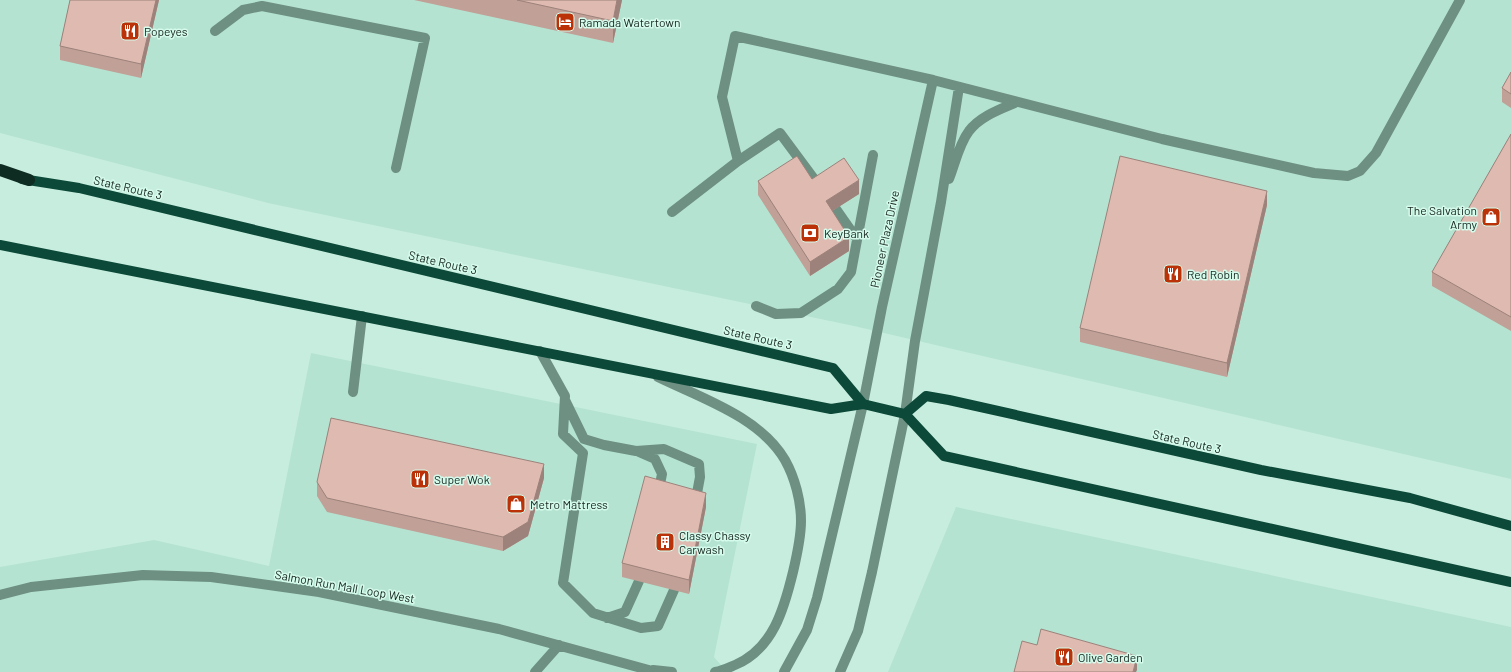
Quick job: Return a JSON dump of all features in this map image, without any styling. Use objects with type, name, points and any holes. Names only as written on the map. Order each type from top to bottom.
[{"type":"highway","points":[[0,170],[29,180]]},
{"type":"main road","name":"State Route 3","points":[[0,176],[79,188],[833,368],[863,404]]},
{"type":"main road","points":[[0,245],[831,409],[863,404],[905,414],[944,456],[1511,582]]},
{"type":"main road","name":"State Route 3","points":[[905,414],[926,396],[949,400],[1261,470],[1410,498],[1511,526]]},
{"type":"street","points":[[738,161],[722,97],[735,36],[933,80],[1162,139],[1291,168],[1333,176],[1348,176],[1360,171],[1376,153],[1460,0]]},
{"type":"street","points":[[216,31],[243,10],[262,6],[425,38],[396,168]]},
{"type":"street","name":"Pioneer Plaza Drive","points":[[784,672],[807,630],[817,598],[863,404],[882,307],[933,80]]},
{"type":"street","points":[[840,672],[858,631],[905,414],[915,341],[941,202],[959,87]]},
{"type":"street","points":[[941,202],[959,152],[970,131],[996,110],[1017,102]]},
{"type":"street","points":[[672,212],[738,161],[780,133],[820,188]]},
{"type":"street","points":[[756,306],[776,314],[801,313],[818,304],[838,289],[852,272],[873,155]]},
{"type":"street","points":[[836,209],[857,239]]},
{"type":"street","points":[[353,392],[362,316]]},
{"type":"street","points":[[540,351],[584,439],[636,451],[655,459],[662,474],[658,494]]},
{"type":"street","points":[[651,373],[747,420],[772,444],[784,459],[794,478],[798,496],[801,520],[799,544],[786,601],[780,620],[770,636],[756,652],[741,663],[715,672]]},
{"type":"street","points":[[564,398],[563,434],[583,453],[563,583],[593,613],[641,628],[658,626],[674,590]]},
{"type":"street","points":[[636,451],[664,449],[699,464],[700,477],[695,504]]},
{"type":"street","name":"Salmon Run Mall Loop West","points":[[0,595],[31,587],[143,575],[211,577],[319,592],[499,629],[655,671],[672,672]]},
{"type":"street","points":[[607,618],[626,612],[638,581]]},
{"type":"street","points":[[535,672],[559,645]]},
{"type":"shaded area","points":[[0,0],[1511,0],[1511,479],[854,326],[268,203],[0,133]]},
{"type":"shaded area","points":[[311,353],[757,444],[714,657],[727,672],[0,672],[0,567],[154,540],[269,566]]},
{"type":"shaded area","points":[[956,507],[1511,627],[1511,672],[888,672]]},
{"type":"building","points":[[70,0],[156,0],[141,64],[60,46]]},
{"type":"building","points":[[517,0],[617,0],[613,21]]},
{"type":"building","points":[[1511,72],[1511,94],[1502,88]]},
{"type":"building","name":"The Salvation Army","points":[[1511,134],[1511,317],[1432,272]]},
{"type":"building","name":"KeyBank","points":[[797,156],[812,179],[844,158],[859,180],[826,201],[849,237],[810,262],[758,181]]},
{"type":"building","name":"Red Robin","points":[[1120,156],[1267,191],[1227,363],[1080,328]]},
{"type":"building","points":[[331,418],[544,464],[528,522],[503,537],[327,498],[317,482]]},
{"type":"building","name":"Classy Chassy Carwash","points":[[645,476],[706,493],[689,580],[622,563]]},
{"type":"building","points":[[1041,629],[1137,656],[1133,672],[1014,672],[1022,641],[1037,645]]},
{"type":"place","name":"Ramada Watertown","points":[[565,22]]},
{"type":"place","name":"Popeyes","points":[[130,31]]},
{"type":"place","name":"The Salvation Army","points":[[1491,217]]},
{"type":"place","name":"KeyBank","points":[[810,233]]},
{"type":"place","name":"Red Robin","points":[[1173,274]]},
{"type":"place","name":"Super Wok","points":[[420,479]]},
{"type":"place","name":"Metro Mattress","points":[[516,504]]},
{"type":"place","name":"Classy Chassy Carwash","points":[[665,542]]},
{"type":"place","name":"Olive Garden","points":[[1064,657]]}]
